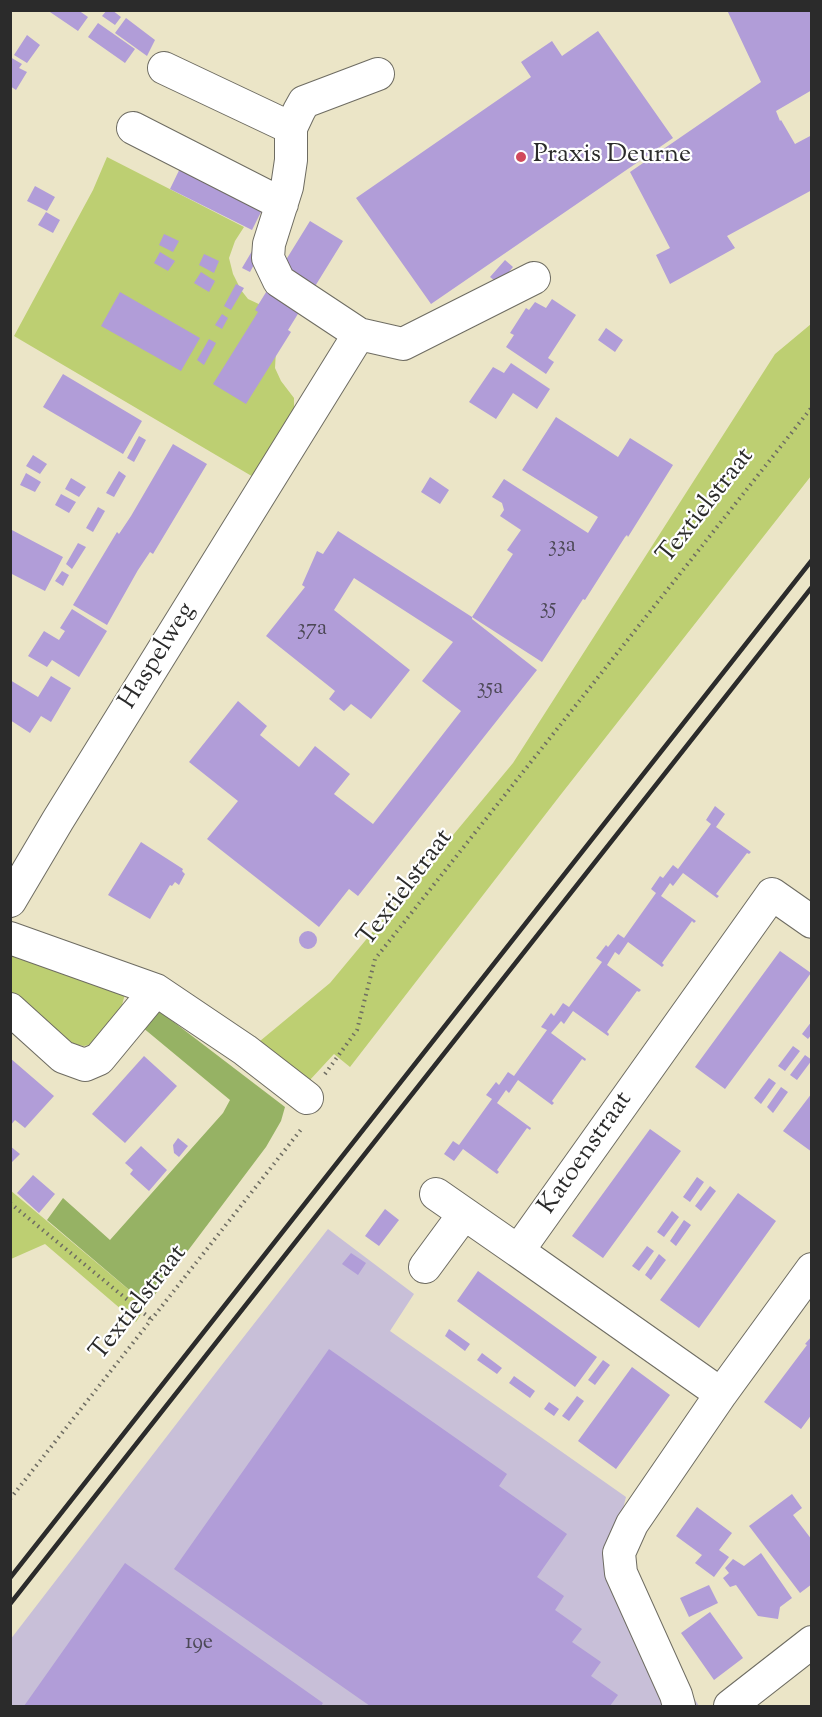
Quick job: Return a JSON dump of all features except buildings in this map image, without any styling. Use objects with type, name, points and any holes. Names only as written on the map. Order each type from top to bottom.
[{"type":"street","points":[[164,68],[291,128]]},
{"type":"street","points":[[378,74],[304,102],[299,111],[291,128],[291,160],[282,204],[269,244],[268,258],[279,281],[359,334],[403,344],[534,278]]},
{"type":"street","points":[[133,128],[282,204]]},
{"type":"street","name":"Haspelweg","points":[[10,901],[359,334]]},
{"type":"street","name":"Katoenstraat","points":[[518,1251],[772,894],[812,922]]},
{"type":"street","points":[[10,938],[156,990],[245,1050],[306,1098]]},
{"type":"street","points":[[10,1009],[63,1057],[85,1065],[99,1059],[156,990]]},
{"type":"street","points":[[436,1194],[721,1394]]},
{"type":"street","points":[[425,1267],[464,1214]]},
{"type":"street","points":[[679,1707],[676,1695],[621,1573],[619,1553],[632,1524],[721,1394],[812,1269]]},
{"type":"street","points":[[730,1707],[812,1642]]},
{"type":"path","name":"Textielstraat","points":[[10,1499],[309,1119],[306,1098],[357,1030],[375,959],[812,407]]},
{"type":"path","points":[[10,1203],[152,1320]]},
{"type":"shaded area","points":[[328,1229],[414,1294],[390,1331],[626,1497],[609,1566],[699,1706],[11,1706],[10,1640]]},
{"type":"green space","points":[[107,157],[244,227],[235,241],[229,258],[233,274],[248,299],[263,306],[276,350],[275,368],[281,381],[294,398],[294,410],[255,478],[14,336],[93,190]]},
{"type":"green space","points":[[811,324],[811,476],[350,1067],[334,1054],[309,1081],[260,1041],[330,983],[513,763],[775,354]]},
{"type":"green space","points":[[11,950],[126,990],[121,1009],[96,1043],[84,1046],[67,1043],[11,994]]},
{"type":"green space","points":[[158,1010],[285,1107],[281,1121],[266,1147],[147,1305],[47,1220],[63,1198],[110,1240],[223,1113],[230,1100],[142,1027]]},
{"type":"green space","points":[[10,1190],[147,1305],[136,1322],[45,1244],[11,1259]]},
{"type":"railway","points":[[10,1578],[812,560]]},
{"type":"railway","points":[[10,1604],[812,587]]},
{"type":"place","name":"Praxis Deurne","points":[[521,157]]}]
